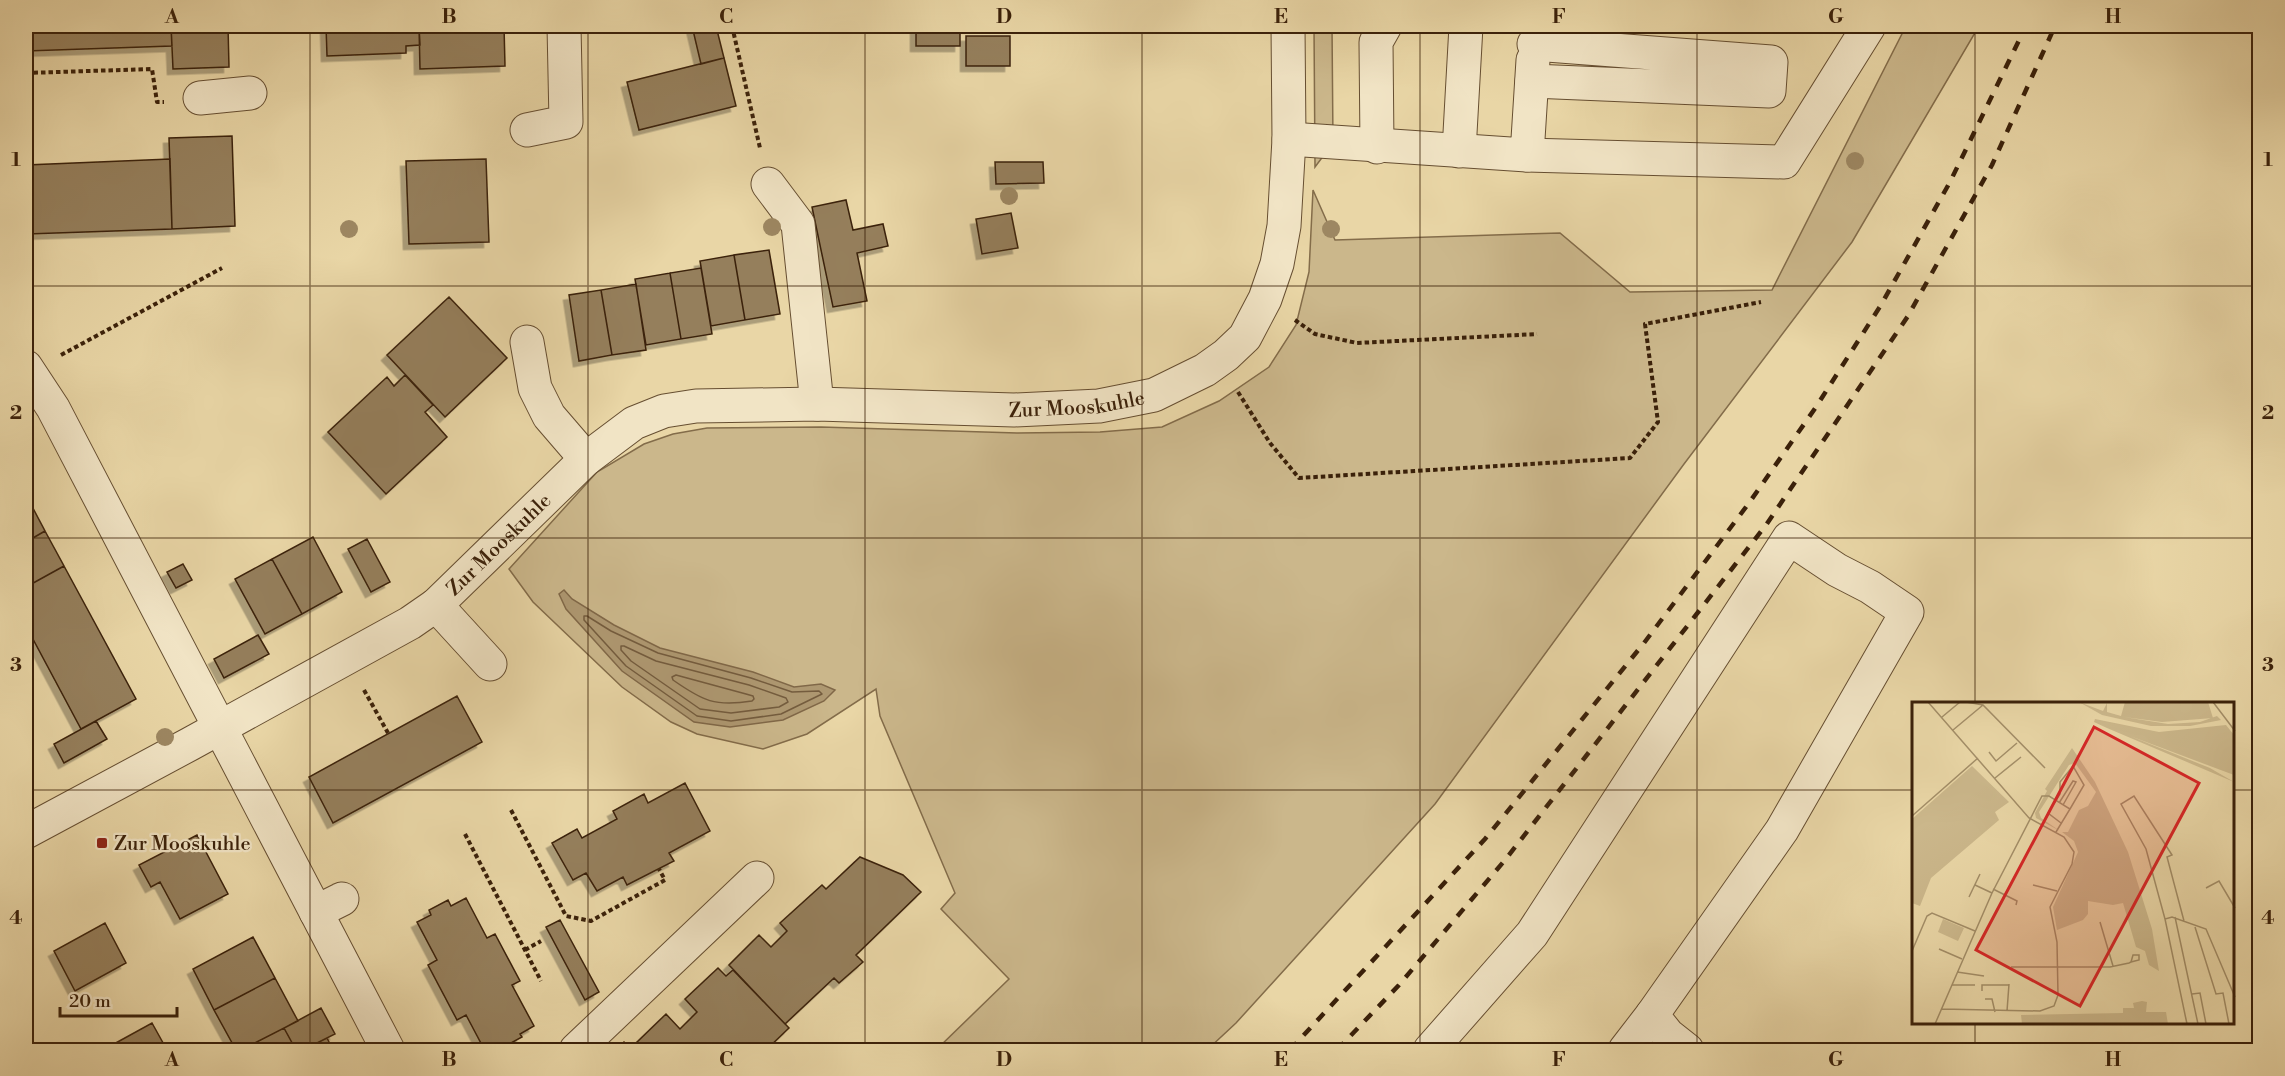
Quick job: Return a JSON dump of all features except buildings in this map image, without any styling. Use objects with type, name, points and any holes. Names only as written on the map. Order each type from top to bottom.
[{"type":"street","points":[[527,130],[566,122],[564,26]]},
{"type":"street","name":"Zur Mooskuhle","points":[[26,832],[220,728],[410,622],[436,605],[586,459],[634,423],[664,411],[696,406],[817,404],[1014,410],[1099,406],[1154,394],[1205,370],[1245,337],[1265,299],[1277,264],[1284,226],[1289,140],[1288,26]]},
{"type":"street","points":[[1377,147],[1376,42],[1385,26]]},
{"type":"street","points":[[1459,151],[1466,26]]},
{"type":"street","points":[[1289,140],[1527,155],[1784,162],[1869,26]]},
{"type":"street","points":[[1527,155],[1535,35],[1771,62],[1769,91],[1532,81]]},
{"type":"street","points":[[200,98],[250,93]]},
{"type":"street","points":[[768,184],[798,224],[817,404]]},
{"type":"street","points":[[527,342],[535,388],[549,416],[586,459]]},
{"type":"street","points":[[27,370],[53,408],[220,728],[329,906],[388,1050]]},
{"type":"street","points":[[1430,1050],[1532,934],[1789,538],[1907,612],[1782,830],[1625,1050]]},
{"type":"street","points":[[436,605],[490,664]]},
{"type":"street","points":[[576,1050],[757,878]]},
{"type":"street","points":[[1652,1015],[1668,1035],[1687,1050]]},
{"type":"path","points":[[732,26],[768,184]]},
{"type":"path","points":[[26,73],[152,69],[157,102],[200,98]]},
{"type":"path","points":[[27,370],[222,268]]},
{"type":"path","points":[[1265,299],[1316,334],[1357,343],[1537,334]]},
{"type":"path","points":[[1219,360],[1270,443],[1299,478],[1629,458],[1658,422],[1645,324],[1761,302]]},
{"type":"path","points":[[346,658],[388,733]]},
{"type":"path","points":[[511,810],[566,916],[591,921],[665,880],[659,869]]},
{"type":"path","points":[[465,834],[541,981]]},
{"type":"path","points":[[525,950],[541,941]]},
{"type":"shaded area","points":[[1314,26],[1332,26],[1333,143],[1315,167]]},
{"type":"shaded area","points":[[1906,26],[1979,26],[1852,242],[1684,464],[1435,804],[1236,1023],[1207,1050],[936,1050],[1009,979],[941,909],[955,893],[880,716],[876,689],[807,734],[763,749],[697,734],[671,722],[622,687],[533,602],[509,569],[597,472],[644,444],[673,434],[707,428],[821,427],[1017,433],[1100,432],[1162,427],[1219,401],[1269,367],[1296,325],[1309,272],[1313,190],[1335,240],[1560,233],[1630,292],[1772,290]]},
{"type":"water","points":[[564,590],[572,599],[614,625],[660,648],[753,672],[794,687],[821,684],[835,690],[824,701],[783,720],[730,727],[694,722],[622,671],[566,609],[559,594]]},
{"type":"railway","points":[[1290,1050],[1485,839],[1644,643],[1749,503],[1816,407],[1881,305],[1950,182],[2026,26]]},
{"type":"railway","points":[[1337,1050],[1399,985],[1505,860],[1766,525],[1908,316],[1992,165],[2055,26]]},
{"type":"place","name":"Zur Mooskuhle","points":[[102,843]]}]
